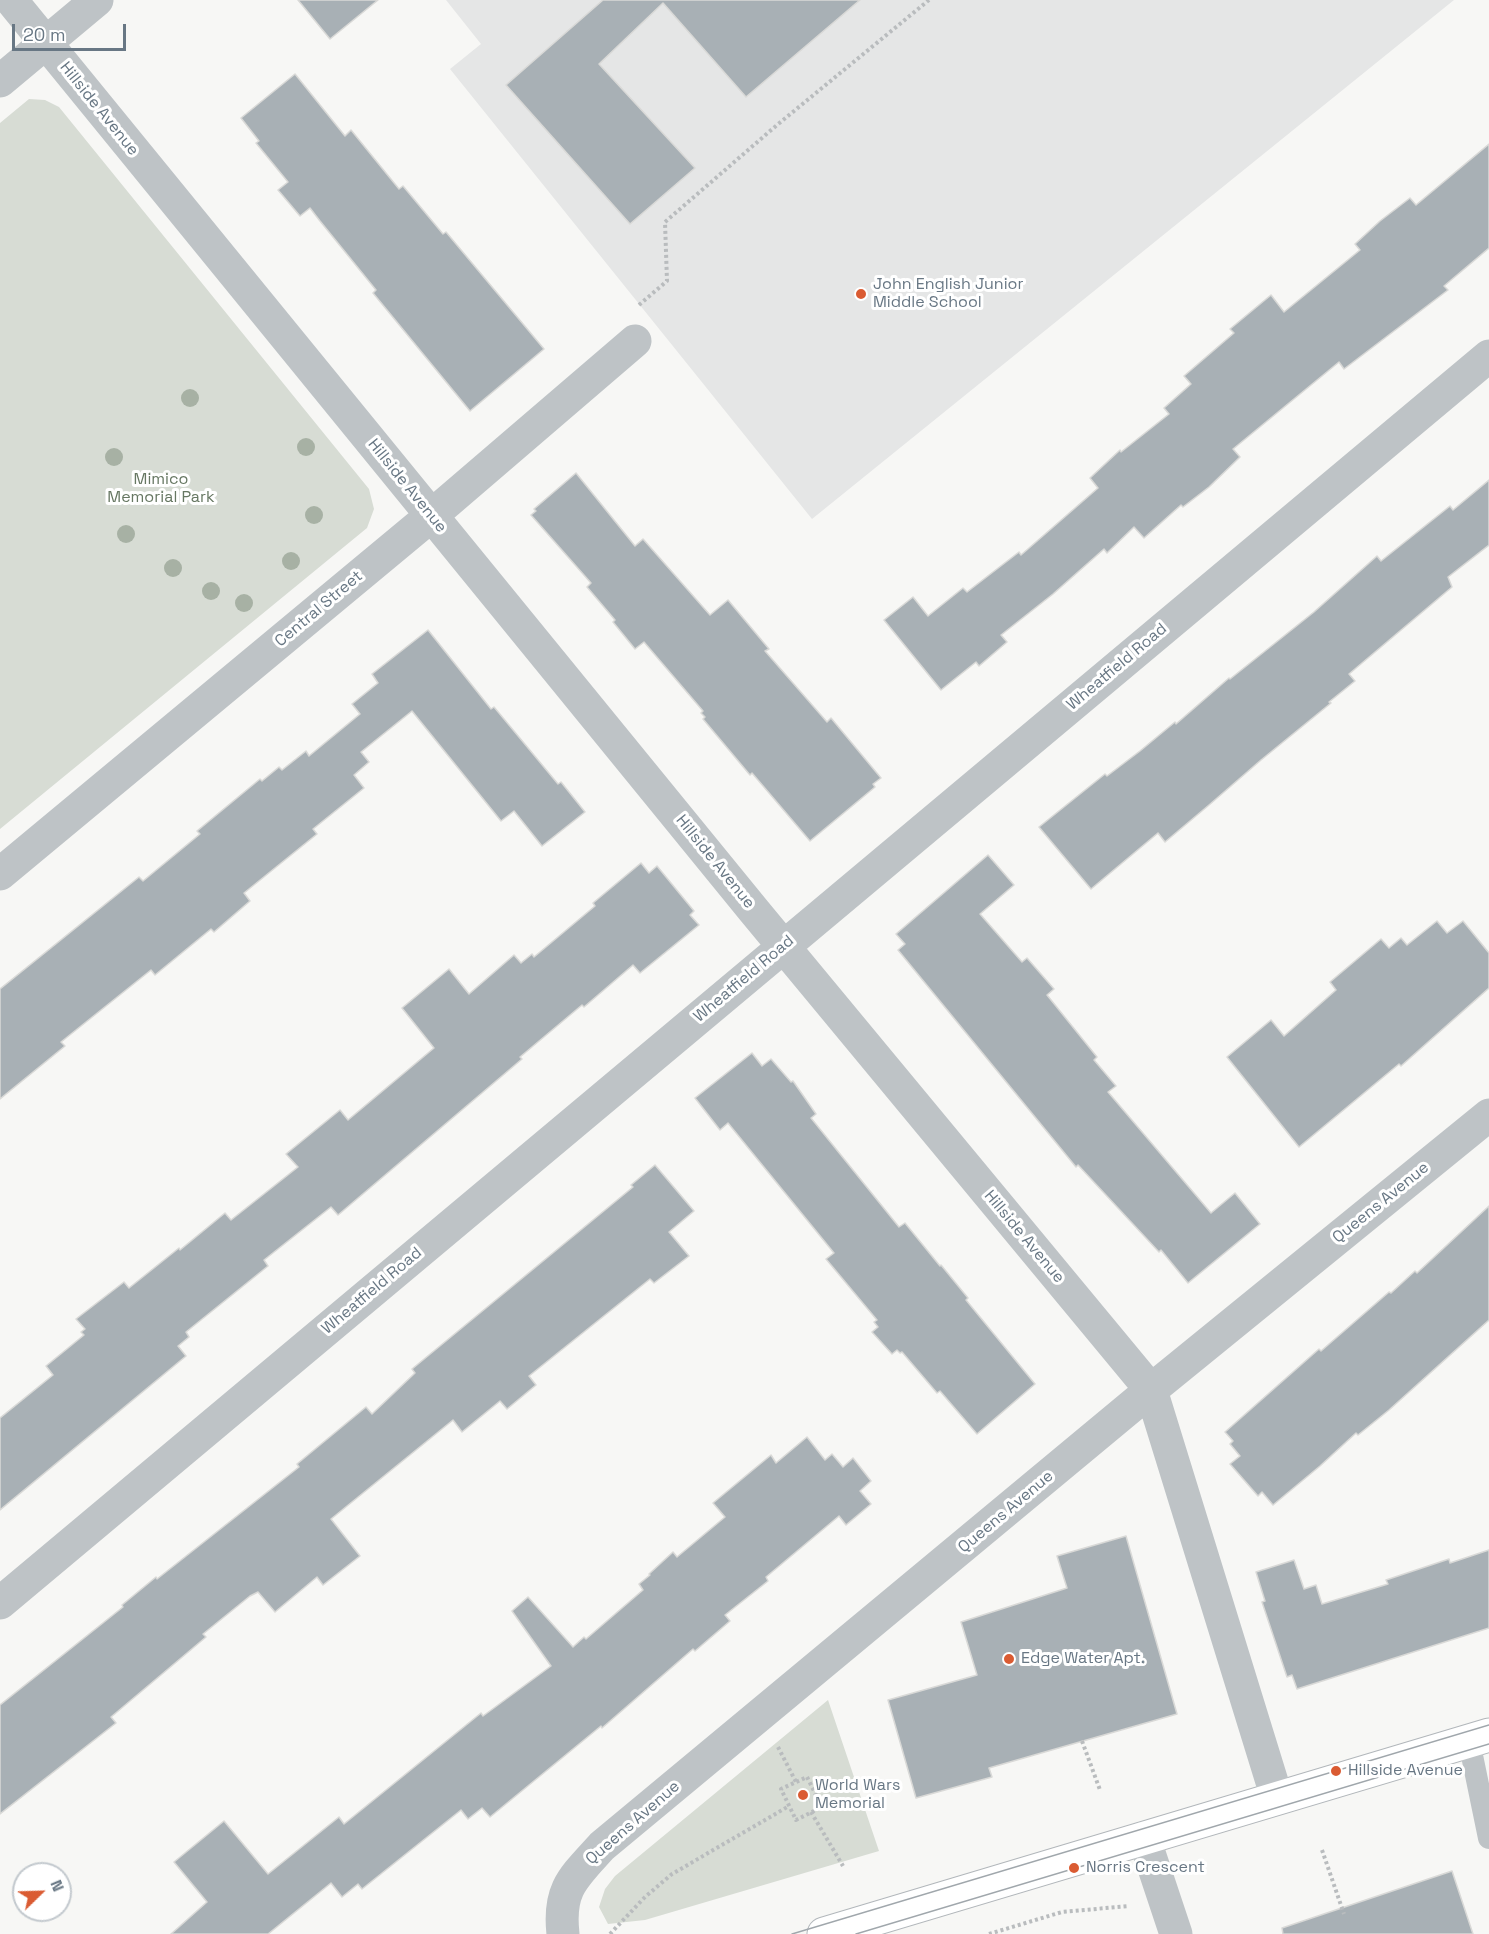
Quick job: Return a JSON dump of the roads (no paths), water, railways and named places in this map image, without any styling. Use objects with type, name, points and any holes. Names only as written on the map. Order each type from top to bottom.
[{"type":"main road","points":[[824,1934],[857,1929],[1144,1838],[1479,1738]]},
{"type":"street","name":"Hillside Avenue","points":[[11,0],[431,516],[1151,1390],[1278,1798]]},
{"type":"street","points":[[0,81],[97,0]]},
{"type":"street","name":"Central Street","points":[[0,874],[431,516],[635,341]]},
{"type":"street","name":"Wheatfield Road","points":[[0,1603],[1489,356]]},
{"type":"street","name":"Queens Avenue","points":[[563,1934],[562,1901],[574,1876],[602,1846],[1151,1390],[1489,1114]]},
{"type":"street","points":[[1144,1838],[1176,1934]]},
{"type":"lane","points":[[1479,1738],[1489,1838]]},
{"type":"tram line","points":[[792,1934],[1489,1725]]},
{"type":"tram line","points":[[856,1934],[1489,1744]]},
{"type":"place","name":"John English Junior Middle School","points":[[861,294]]},
{"type":"place","name":"Edge Water Apt.","points":[[1009,1659]]},
{"type":"place","name":"Hillside Avenue","points":[[1336,1771]]},
{"type":"place","name":"World Wars Memorial","points":[[803,1795]]},
{"type":"place","name":"Norris Crescent","points":[[1074,1868]]},
{"type":"park label","name":"Mimico Memorial Park","points":[[161,489]]}]
